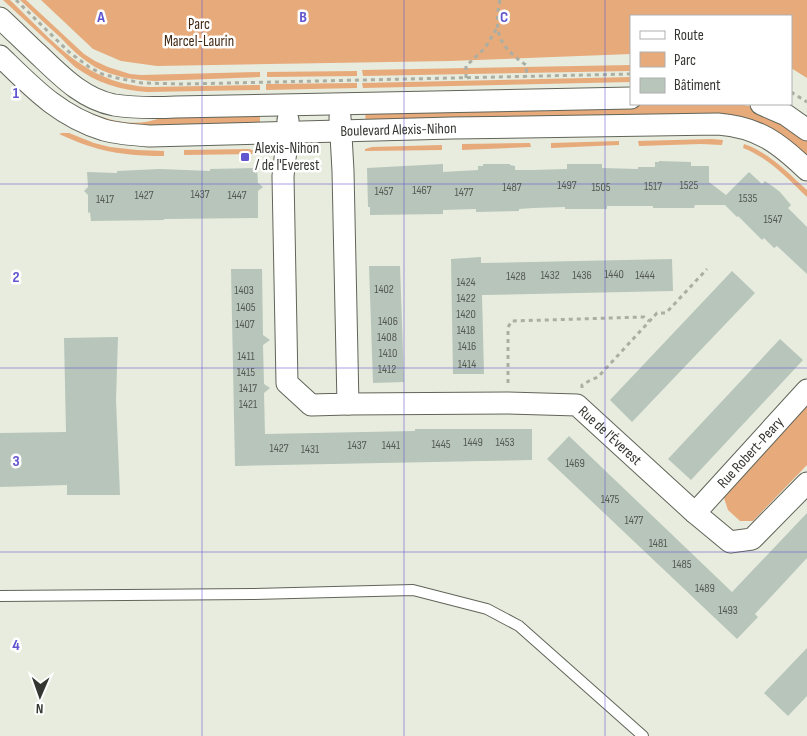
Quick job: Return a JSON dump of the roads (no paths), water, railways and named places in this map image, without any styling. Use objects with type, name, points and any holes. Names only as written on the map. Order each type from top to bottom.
[{"type":"street","name":"Boulevard Alexis-Nihon","points":[[0,18],[60,76],[72,117],[92,126],[120,133],[150,136],[693,124],[730,125],[752,131],[769,139],[784,148],[807,170]]},
{"type":"street","name":"Boulevard Alexis-Nihon","points":[[0,56],[41,96],[100,100],[113,105],[161,108],[630,98]]},
{"type":"street","points":[[339,104],[343,171],[348,404]]},
{"type":"street","name":"Rue de l'Éverest","points":[[288,105],[288,132],[283,176],[287,384],[311,404],[508,403],[577,405],[695,514],[730,542],[752,539],[807,483]]},
{"type":"street","points":[[763,105],[786,115],[807,130]]},
{"type":"street","name":"Rue Robert-Peary","points":[[695,514],[807,390]]},
{"type":"lane","points":[[0,596],[252,594],[413,590],[487,609],[518,626],[643,736]]},
{"type":"place","name":"Alexis-Nihon / de l'Everest","points":[[245,157]]},
{"type":"park label","name":"Parc Marcel-Laurin","points":[[199,32]]}]
